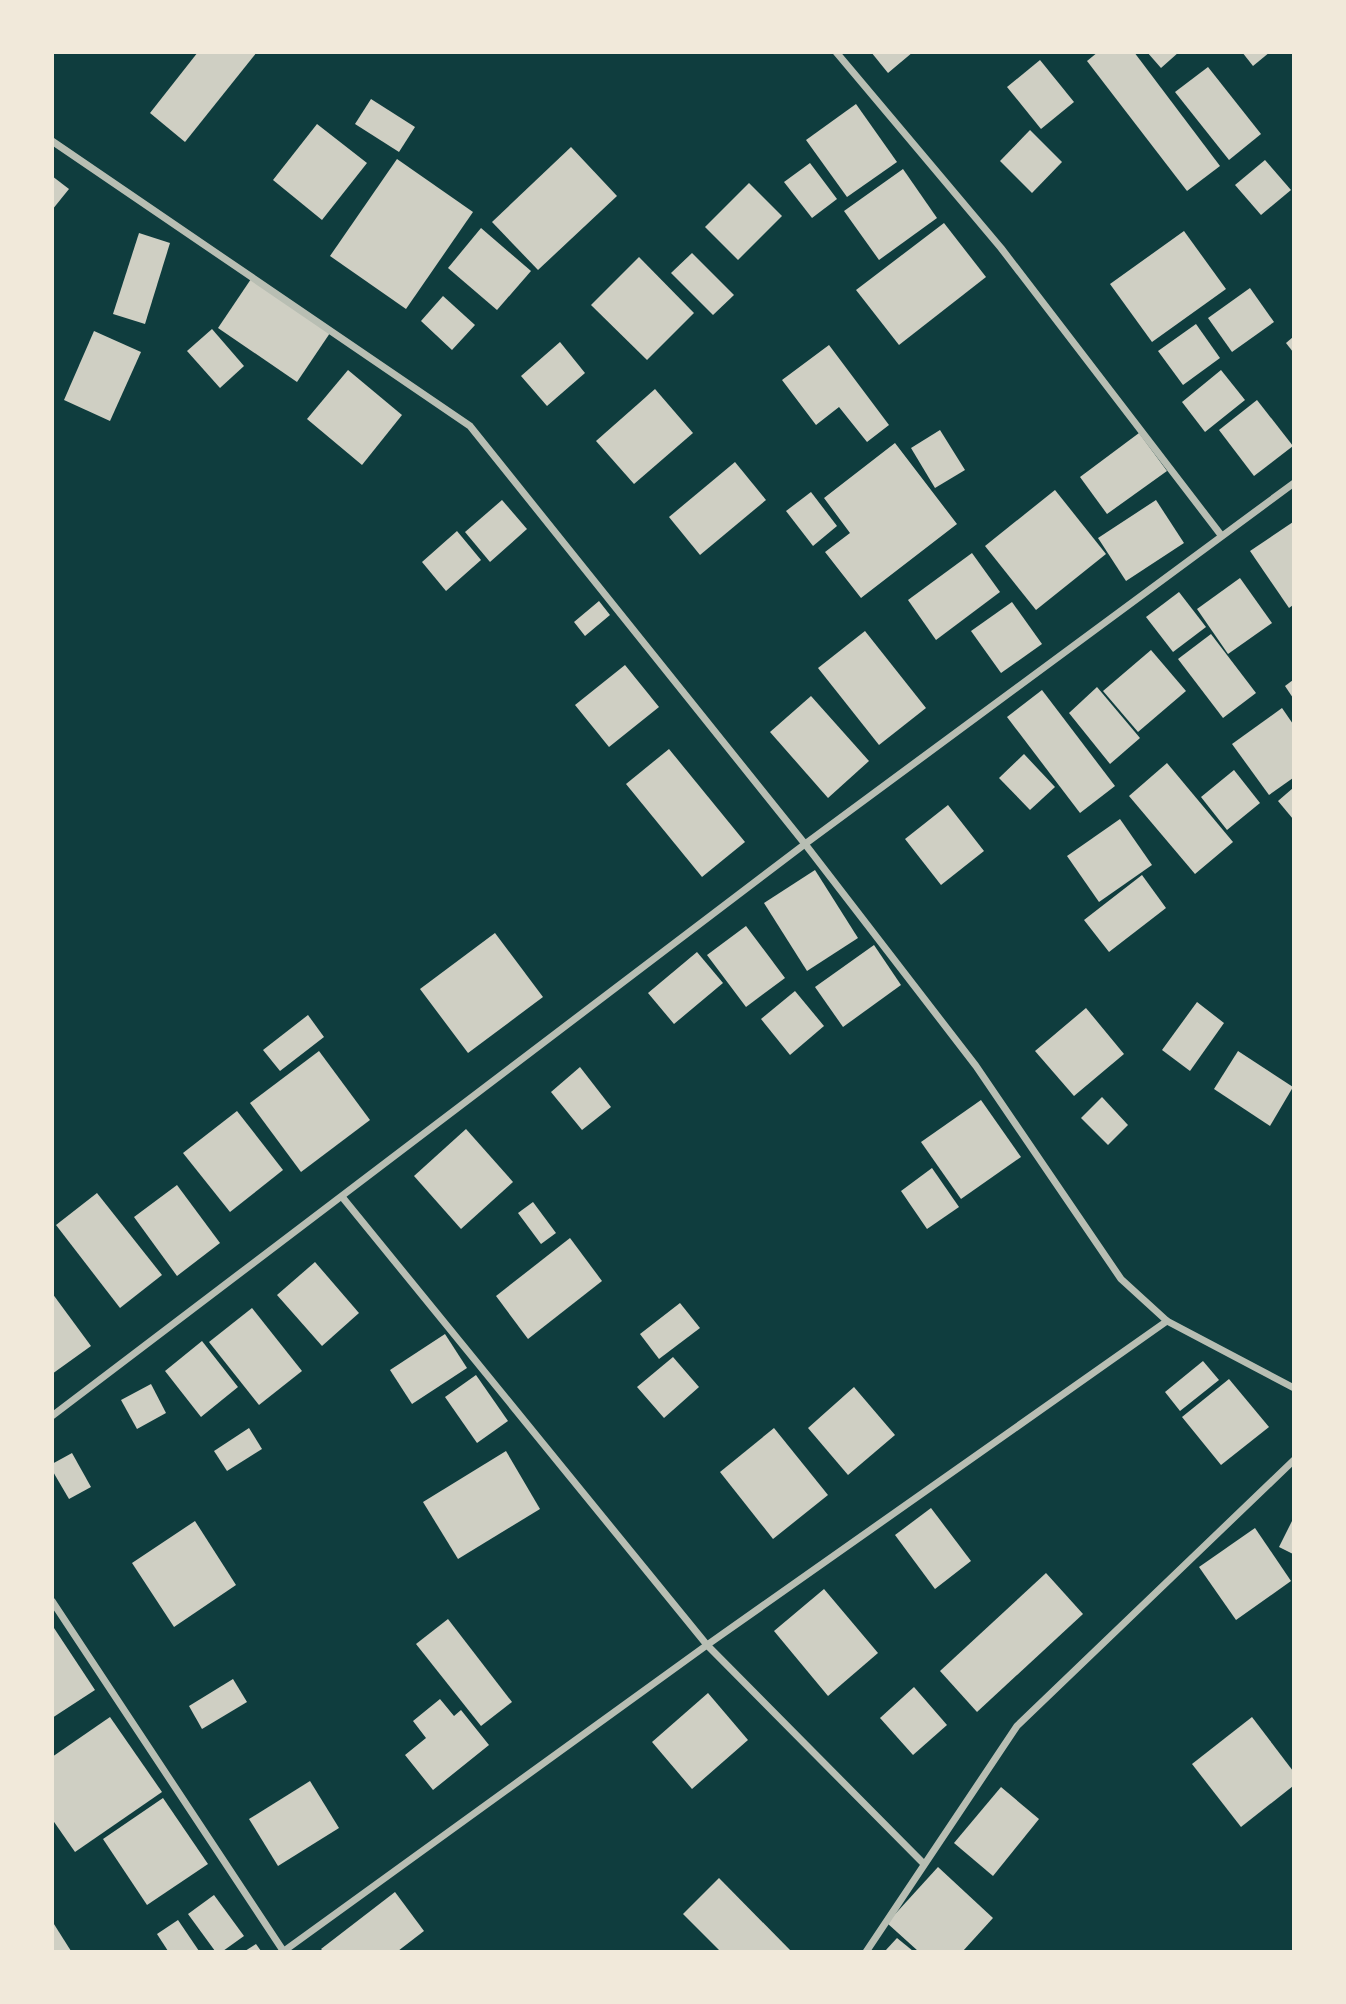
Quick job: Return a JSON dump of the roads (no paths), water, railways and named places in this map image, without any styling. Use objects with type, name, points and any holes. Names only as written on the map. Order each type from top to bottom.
[{"type":"street","points":[[836,52],[1001,248],[1222,535]]},
{"type":"street","points":[[52,141],[470,426],[805,844],[976,1066],[1121,1279],[1167,1321],[1293,1388]]},
{"type":"street","points":[[52,1416],[805,844],[1293,483]]},
{"type":"street","points":[[342,1198],[707,1645],[924,1864]]},
{"type":"street","points":[[52,1601],[284,1951],[707,1645],[1167,1321]]},
{"type":"street","points":[[866,1951],[1017,1726],[1293,1460]]}]
